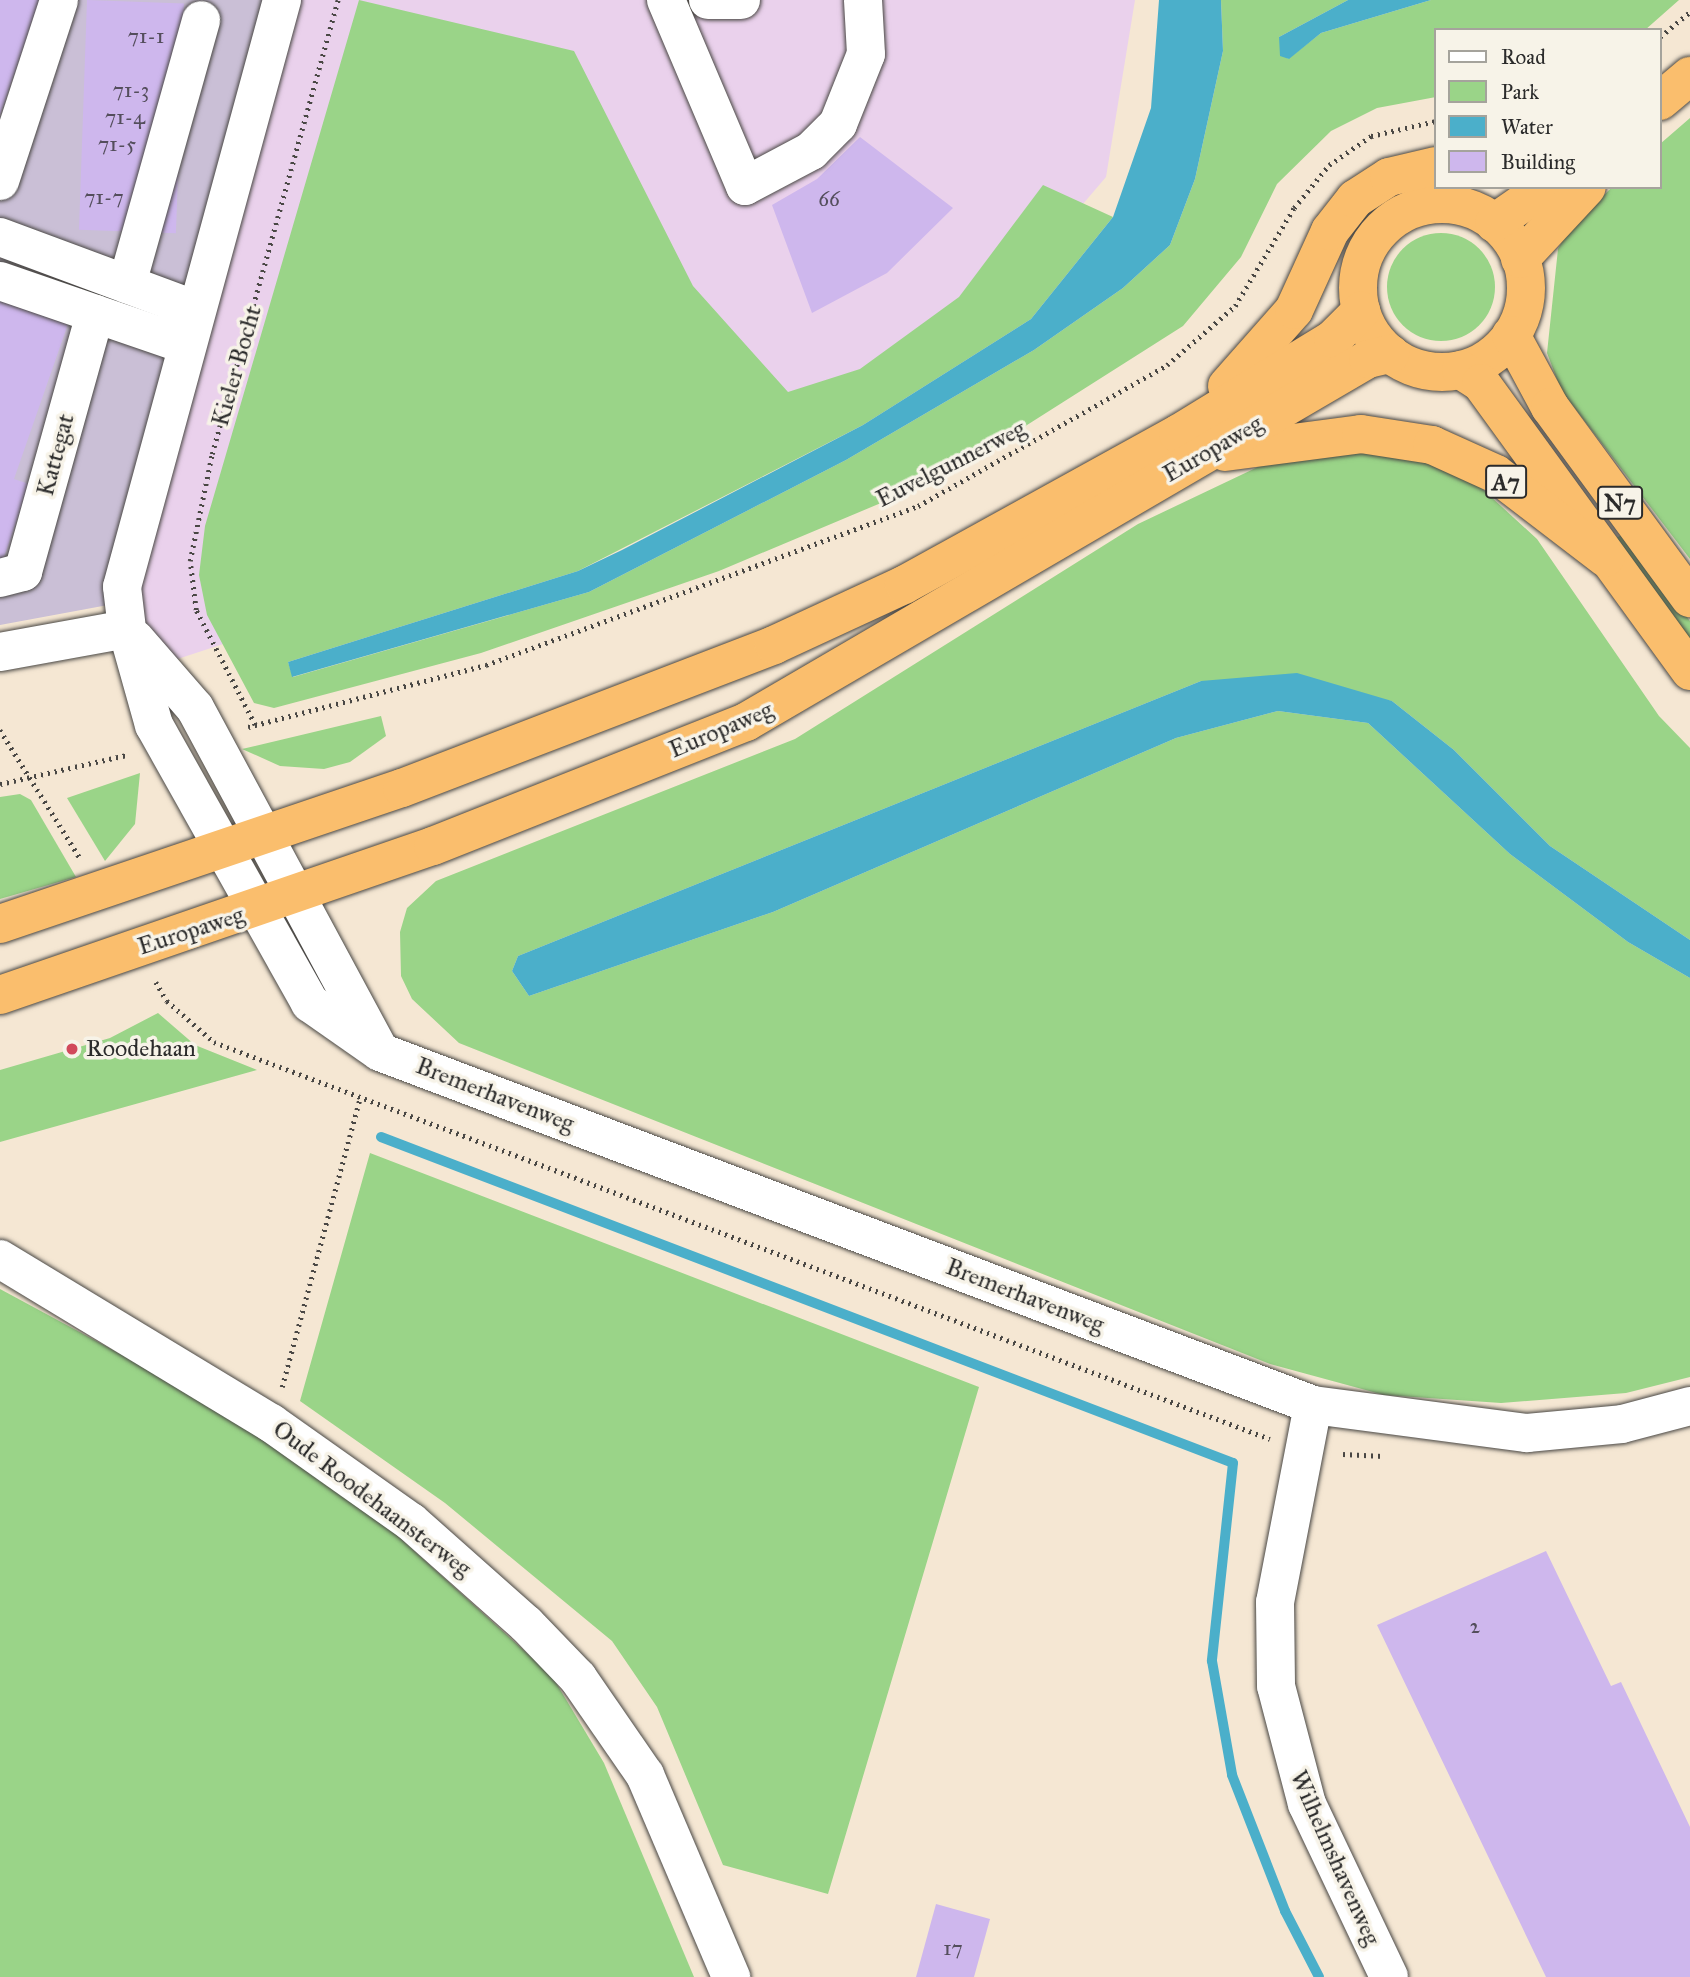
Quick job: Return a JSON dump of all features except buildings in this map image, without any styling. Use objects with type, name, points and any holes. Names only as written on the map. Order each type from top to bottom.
[{"type":"highway","points":[[1189,445],[1273,340],[1310,281],[1330,231],[1355,199],[1389,177],[1434,166]]},
{"type":"highway","points":[[1494,223],[1543,189]]},
{"type":"highway","points":[[1520,259],[1585,189]]},
{"type":"highway","points":[[1446,205],[1494,223],[1520,259],[1524,306],[1511,335],[1489,357],[1461,370],[1424,370],[1390,354],[1361,311],[1363,259],[1395,218],[1446,205]]},
{"type":"highway","name":"Europaweg","points":[[0,995],[295,896],[746,722],[1189,445],[1333,339],[1361,311]]},
{"type":"highway","name":"N7","points":[[1511,335],[1550,407],[1690,598]]},
{"type":"highway","name":"Europaweg","points":[[0,923],[260,838],[774,645],[904,585],[1368,359],[1390,354]]},
{"type":"highway","name":"A7","points":[[1461,370],[1488,392],[1690,671]]},
{"type":"highway","name":"A7","points":[[1189,445],[1361,434],[1432,444],[1496,474],[1606,558]]},
{"type":"street","points":[[0,181],[58,0]]},
{"type":"street","points":[[254,910],[154,725],[127,629],[125,565],[282,0]]},
{"type":"street","points":[[666,0],[745,186],[811,151],[838,124],[866,54],[863,0]]},
{"type":"street","points":[[708,0],[741,0]]},
{"type":"street","points":[[127,284],[201,20]]},
{"type":"street","points":[[0,237],[127,284],[191,328]]},
{"type":"street","points":[[0,281],[95,314],[191,328]]},
{"type":"street","name":"Kattegat","points":[[0,578],[23,572],[95,314]]},
{"type":"street","points":[[0,652],[127,629]]},
{"type":"street","points":[[127,629],[195,708],[260,838],[295,896],[380,1052]]},
{"type":"street","name":"Bremerhavenweg","points":[[254,910],[310,1003],[380,1052],[1313,1405],[1527,1433],[1622,1423],[1690,1406]]},
{"type":"street","name":"Oude Roodehaansterweg","points":[[0,1259],[271,1423],[462,1565],[578,1678],[667,1818],[731,1977]]},
{"type":"street","name":"Wilhelmshavenweg","points":[[1313,1405],[1275,1602],[1276,1686],[1307,1804],[1390,1977]]},
{"type":"path","name":"Kieler Bocht","points":[[255,725],[196,610],[190,561],[212,454],[338,0]]},
{"type":"path","points":[[1662,35],[1690,12]]},
{"type":"path","name":"Euvelgunnerweg","points":[[381,694],[700,590],[918,506],[1167,365],[1235,306],[1329,165],[1371,136],[1434,121]]},
{"type":"path","points":[[0,785],[31,777]]},
{"type":"path","points":[[271,1423],[359,1097]]},
{"type":"shaded area","points":[[0,0],[273,0],[135,600],[0,625]]},
{"type":"shaded area","points":[[271,0],[1135,0],[1106,177],[1000,301],[595,522],[141,671],[135,600]]},
{"type":"green space","points":[[359,0],[574,51],[693,286],[788,392],[860,369],[959,297],[1043,185],[1113,217],[1031,319],[863,425],[578,571],[288,662],[293,677],[589,592],[846,460],[1034,350],[1123,288],[1170,245],[1195,179],[1223,51],[1221,0],[1348,0],[1279,37],[1288,59],[1321,33],[1431,0],[1679,0],[1647,28],[1434,28],[1434,97],[1377,108],[1331,131],[1277,184],[1241,257],[1183,326],[950,474],[719,571],[481,653],[274,708],[254,703],[207,615],[199,575],[205,526]]},
{"type":"green space","points":[[1690,118],[1690,559],[1561,390],[1547,353],[1558,249],[1567,233],[1610,189],[1662,189],[1662,142]]},
{"type":"green space","points":[[1441,233],[1462,238],[1479,249],[1490,266],[1495,287],[1490,308],[1479,325],[1462,336],[1441,341],[1420,336],[1403,325],[1392,308],[1387,287],[1392,266],[1403,249],[1420,238]]},
{"type":"green space","points":[[1334,448],[1395,453],[1466,474],[1537,539],[1659,716],[1690,748],[1690,940],[1550,846],[1454,750],[1392,701],[1201,681],[518,956],[512,971],[529,996],[773,912],[1176,738],[1278,711],[1368,723],[1510,854],[1628,942],[1690,978],[1690,1377],[1626,1393],[1501,1403],[1384,1395],[1270,1364],[459,1043],[412,999],[401,976],[400,932],[407,908],[436,881],[795,739],[1138,524],[1262,465]]},
{"type":"green space","points":[[1623,534],[1690,621],[1690,653],[1610,542]]},
{"type":"green space","points":[[381,716],[386,736],[350,762],[324,769],[280,766],[242,749]]},
{"type":"green space","points":[[140,773],[135,824],[105,861],[67,798]]},
{"type":"green space","points":[[20,794],[31,800],[76,877],[0,899],[0,797]]},
{"type":"green space","points":[[158,1013],[195,1045],[257,1070],[0,1142],[0,1070],[110,1038]]},
{"type":"green space","points":[[370,1153],[979,1387],[828,1894],[723,1865],[657,1707],[612,1641],[445,1503],[300,1401]]},
{"type":"green space","points":[[0,1289],[237,1417],[389,1528],[552,1676],[604,1763],[694,1977],[0,1977]]},
{"type":"water","points":[[1159,0],[1221,0],[1223,51],[1195,179],[1170,245],[1123,288],[1034,350],[846,460],[589,592],[292,677],[288,662],[578,571],[622,550],[863,425],[1031,319],[1113,217],[1151,108]]},
{"type":"water","points":[[1348,0],[1431,0],[1321,33],[1289,59],[1280,56],[1279,37]]},
{"type":"water","points":[[1297,673],[1392,701],[1454,750],[1550,846],[1690,940],[1690,978],[1628,942],[1510,854],[1368,723],[1278,711],[1176,738],[773,912],[529,996],[512,971],[518,956],[1201,681]]},
{"type":"waterway","points":[[381,1137],[1233,1463],[1212,1661],[1232,1775],[1285,1911],[1319,1977]]},
{"type":"place","name":"Roodehaan","points":[[72,1049]]}]
